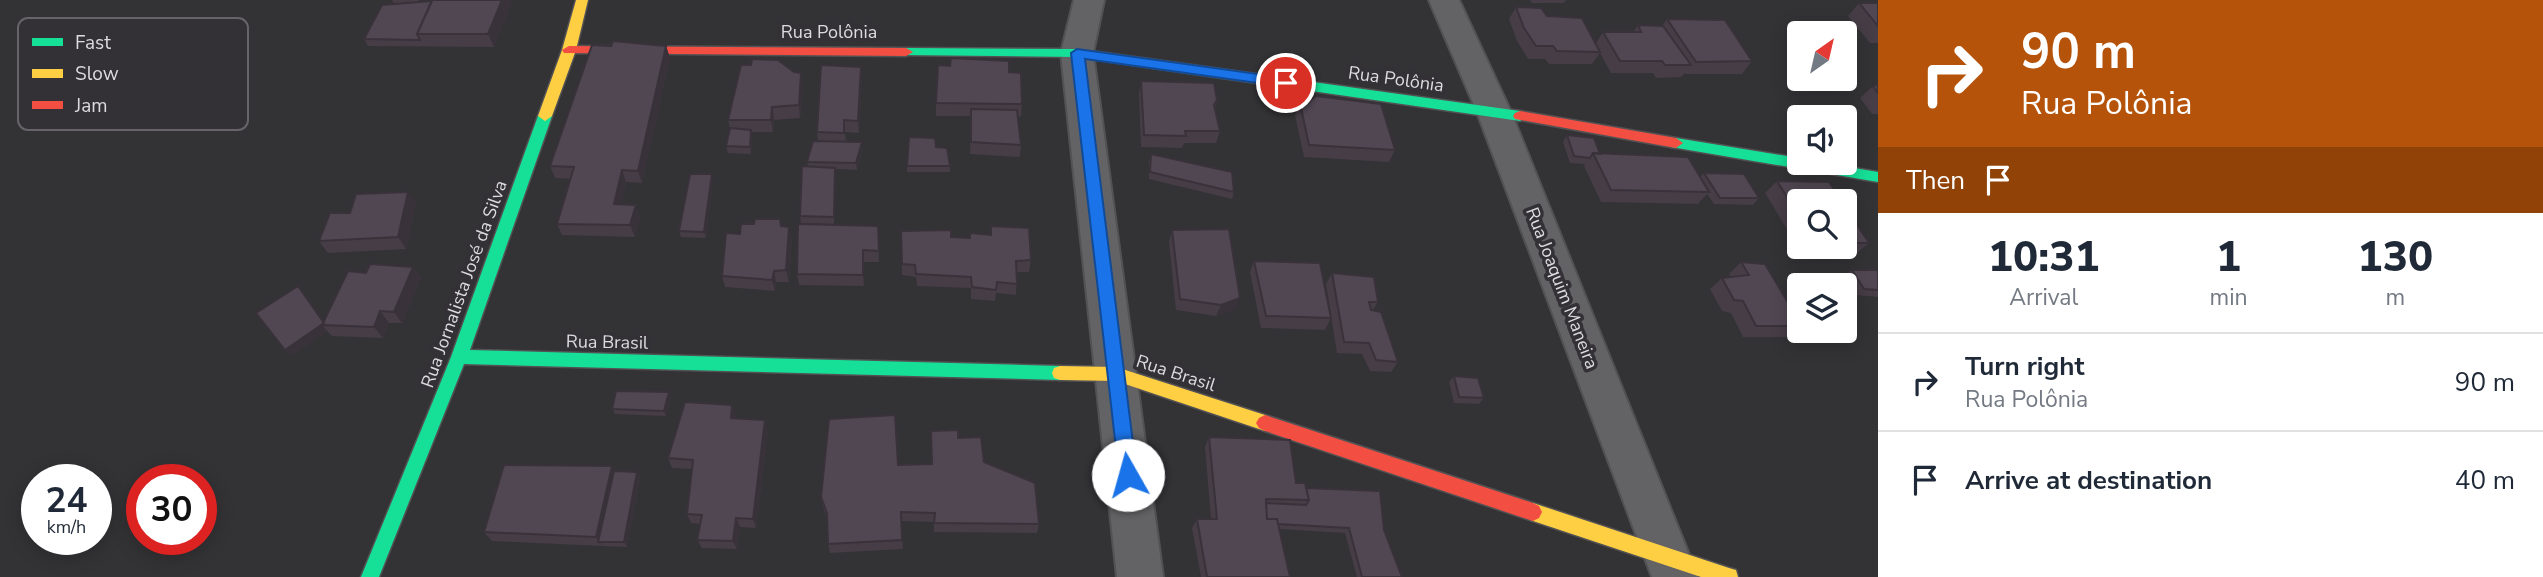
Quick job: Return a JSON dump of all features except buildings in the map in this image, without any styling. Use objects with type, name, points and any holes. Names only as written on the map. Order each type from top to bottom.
[{"type":"street","name":"Rua Jornalista José da Silva","points":[[370,577],[459,357],[569,50],[582,0]]},
{"type":"street","points":[[1089,0],[1077,53],[1140,577]]},
{"type":"street","name":"Rua Joaquim Maneira","points":[[1444,0],[1494,112],[1670,566]]},
{"type":"street","name":"Rua Polônia","points":[[569,50],[1077,53],[1494,112],[1878,177]]},
{"type":"street","name":"Rua Brasil","points":[[459,357],[1116,374],[1670,566],[1729,577]]},
{"type":"traffic: fast","points":[[906,52],[1077,53],[1520,116]]},
{"type":"traffic: fast","points":[[370,577],[459,357],[545,116]]},
{"type":"traffic: fast","points":[[1676,143],[1878,177]]},
{"type":"traffic: fast","points":[[459,357],[1060,373]]},
{"type":"traffic: slow","points":[[545,116],[569,50],[582,0]]},
{"type":"traffic: slow","points":[[1060,373],[1116,374],[1265,423]]},
{"type":"traffic: slow","points":[[1533,512],[1729,577]]},
{"type":"traffic: jam","points":[[569,50],[906,52]]},
{"type":"traffic: jam","points":[[1520,116],[1676,143]]},
{"type":"traffic: jam","points":[[1265,423],[1533,512]]},
{"type":"route","points":[[1128,475],[1077,53],[1286,83]]}]
